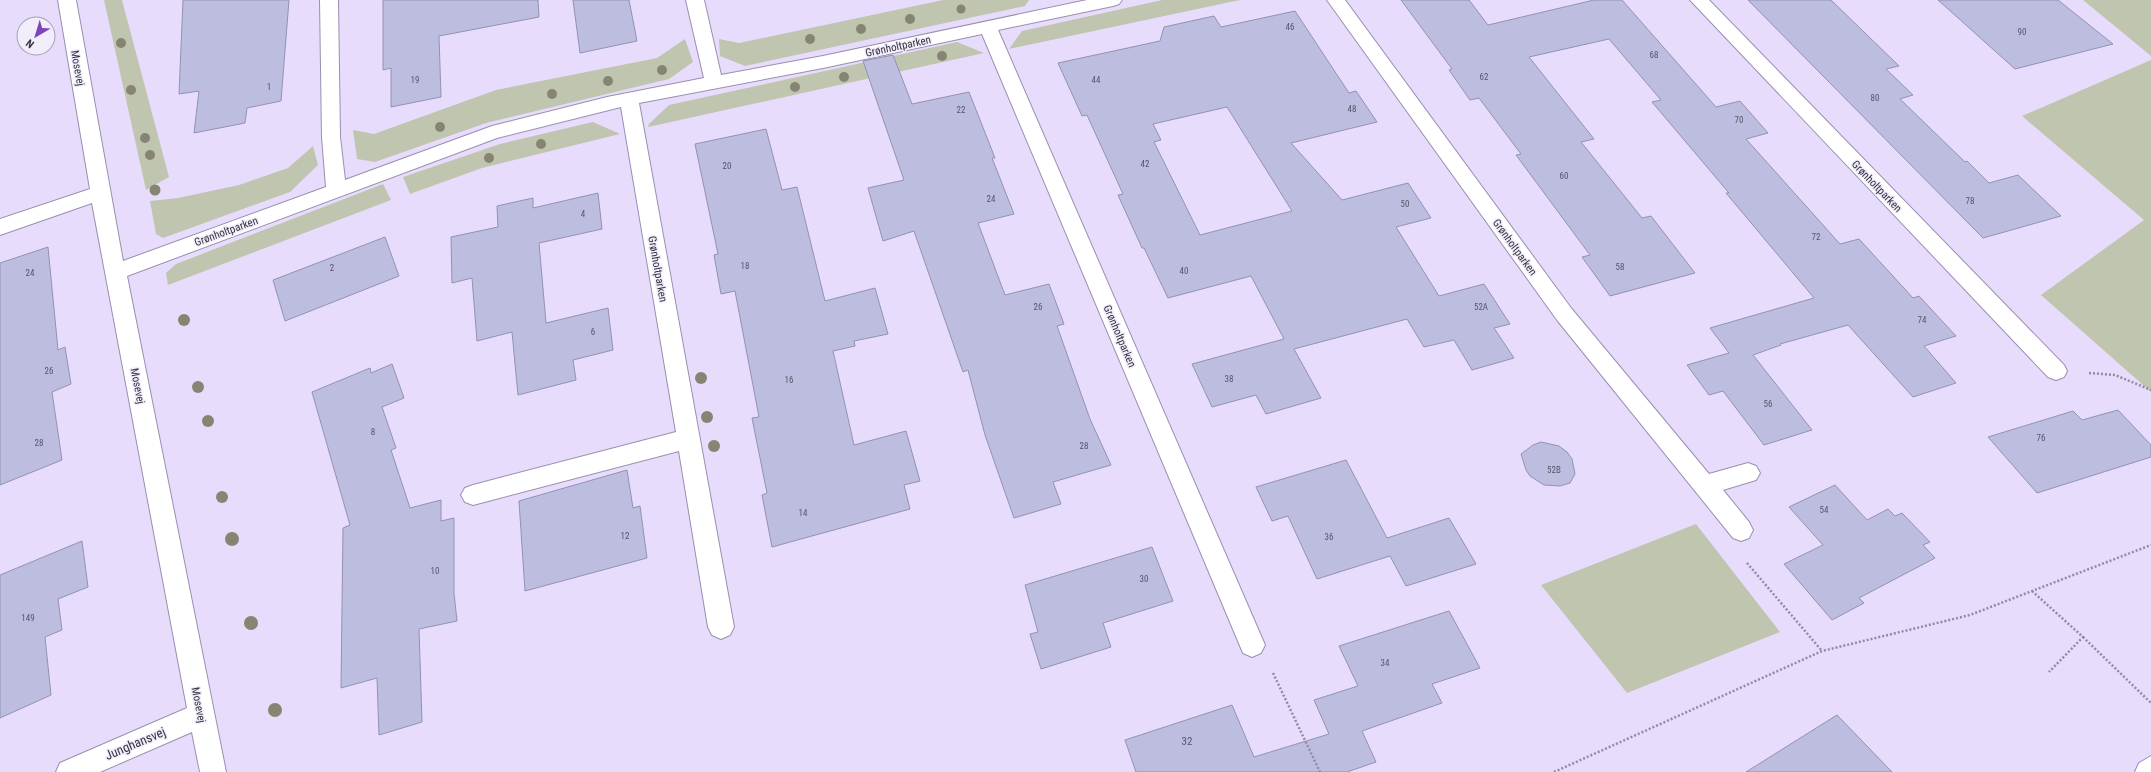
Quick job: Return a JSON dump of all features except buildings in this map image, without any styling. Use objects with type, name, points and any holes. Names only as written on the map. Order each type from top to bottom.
[{"type":"street","name":"Mosevej","points":[[67,0],[115,272],[213,772]]},
{"type":"street","points":[[329,0],[331,137],[336,190]]},
{"type":"street","points":[[695,0],[714,83]]},
{"type":"street","name":"Grønholtparken","points":[[115,272],[492,133],[629,99],[714,83],[988,26],[1057,6],[1113,0]]},
{"type":"street","name":"Grønholtparken","points":[[1336,0],[1564,314],[1742,530]]},
{"type":"street","name":"Grønholtparken","points":[[1699,0],[2056,371]]},
{"type":"street","name":"Grønholtparken","points":[[988,26],[1252,644]]},
{"type":"street","name":"Grønholtparken","points":[[629,99],[720,627]]},
{"type":"street","points":[[0,227],[100,192]]},
{"type":"street","points":[[473,495],[687,439]]},
{"type":"street","points":[[1705,486],[1748,473]]},
{"type":"street","name":"Junghansvej","points":[[69,772],[201,715]]},
{"type":"street","points":[[2148,772],[2151,769]]},
{"type":"path","points":[[2056,371],[2115,375],[2151,390]]},
{"type":"path","points":[[1742,530],[1745,561],[1822,651]]},
{"type":"path","points":[[1554,772],[1822,651],[1970,615],[2151,545]]},
{"type":"path","points":[[2032,591],[2083,637],[2151,703]]},
{"type":"path","points":[[2049,672],[2083,637]]},
{"type":"path","points":[[1252,644],[1268,661],[1320,772]]},
{"type":"green space","points":[[104,0],[122,0],[169,177],[146,190]]},
{"type":"green space","points":[[943,0],[1029,0],[1025,6],[745,66],[720,56],[719,39],[739,43]]},
{"type":"green space","points":[[1162,0],[1240,0],[1009,49],[1022,31]]},
{"type":"green space","points":[[2083,0],[2151,0],[2151,56]]},
{"type":"green space","points":[[685,39],[693,62],[669,79],[486,123],[375,162],[357,159],[353,130],[374,134],[496,90],[657,58]]},
{"type":"green space","points":[[957,42],[984,53],[648,127],[649,124],[669,105]]},
{"type":"green space","points":[[2151,60],[2151,392],[2041,295],[2144,220],[2022,116]]},
{"type":"green space","points":[[593,122],[620,134],[482,168],[410,194],[403,177],[500,144]]},
{"type":"green space","points":[[313,146],[318,165],[290,192],[163,238],[156,234],[150,201],[178,198],[239,185],[288,168]]},
{"type":"green space","points":[[383,184],[391,200],[168,285],[166,273],[176,264]]},
{"type":"green space","points":[[1696,524],[1780,632],[1627,693],[1541,585]]}]
